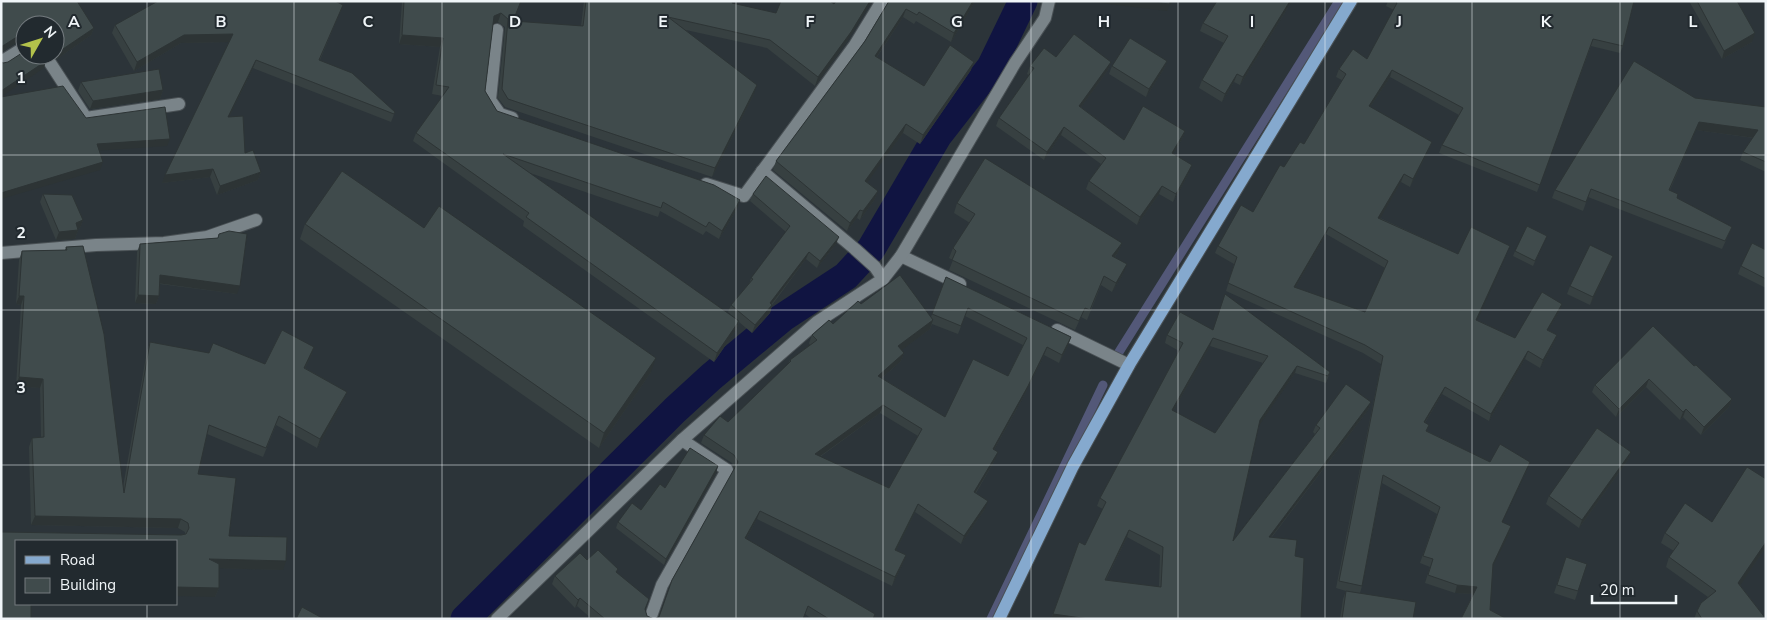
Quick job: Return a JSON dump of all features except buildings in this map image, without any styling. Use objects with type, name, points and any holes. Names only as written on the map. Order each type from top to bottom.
[{"type":"main road","points":[[999,619],[1072,466],[1129,365],[1351,1]]},
{"type":"street","points":[[698,181],[744,196],[855,45],[882,1]]},
{"type":"street","points":[[497,619],[682,440],[817,322],[883,279],[901,256],[1045,18],[1049,1]]},
{"type":"street","points":[[497,30],[490,100],[500,114],[528,124]]},
{"type":"street","points":[[1,62],[15,53]]},
{"type":"street","points":[[52,65],[86,118],[179,104]]},
{"type":"street","points":[[762,172],[855,249],[875,267],[883,279]]},
{"type":"street","points":[[1,253],[96,245],[164,243],[207,237],[256,220]]},
{"type":"street","points":[[901,256],[971,290]]},
{"type":"street","points":[[1041,323],[1129,365]]},
{"type":"street","points":[[650,619],[662,585],[727,470],[682,440]]},
{"type":"waterway","points":[[465,619],[675,410],[711,377],[782,318],[846,276],[871,249],[938,135],[991,67],[1023,1]]},
{"type":"waterway","points":[[1119,352],[1339,1]]},
{"type":"waterway","points":[[991,619],[1103,385]]}]
